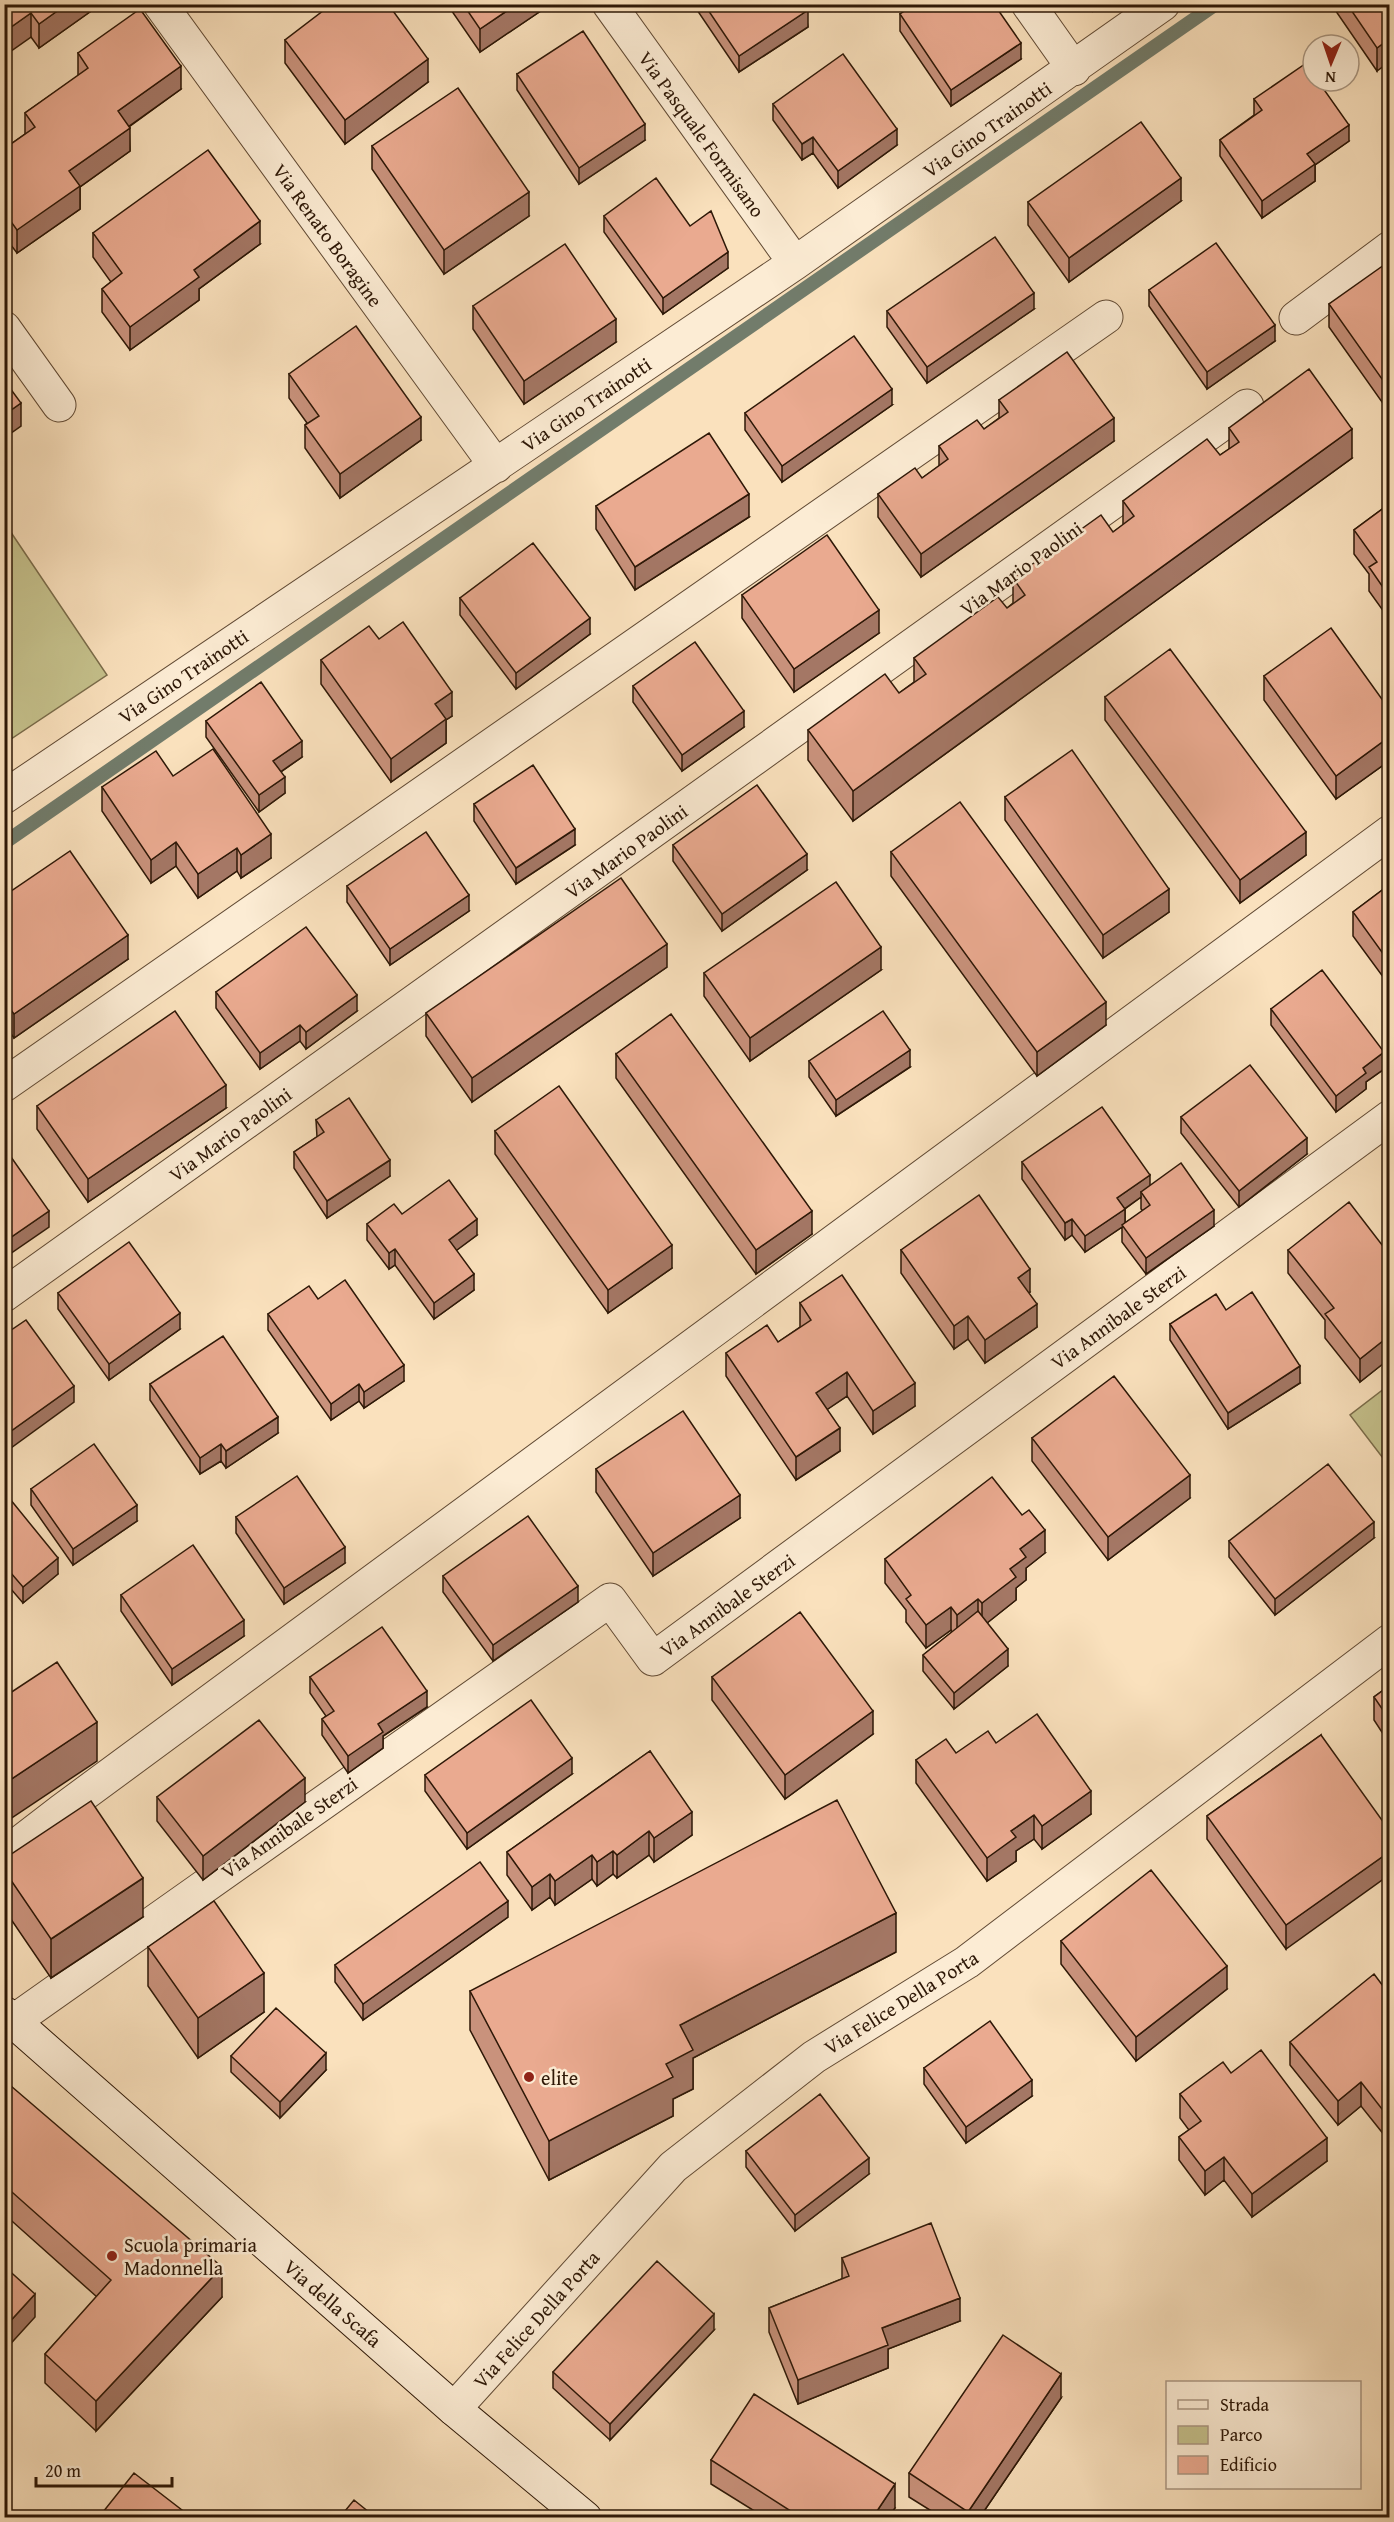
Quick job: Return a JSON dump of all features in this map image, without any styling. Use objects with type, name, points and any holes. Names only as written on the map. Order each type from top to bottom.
[{"type":"street","name":"Via Renato Boragine","points":[[160,4],[496,466]]},
{"type":"street","name":"Via Pasquale Formisano","points":[[609,4],[795,263]]},
{"type":"street","points":[[1028,4],[1074,69]]},
{"type":"street","name":"Via Gino Trainotti","points":[[4,797],[795,263],[1074,69],[1163,4]]},
{"type":"street","points":[[1296,318],[1389,248]]},
{"type":"street","points":[[4,1085],[1106,317]]},
{"type":"street","points":[[4,327],[59,405]]},
{"type":"street","name":"Via Mario Paolini","points":[[4,1295],[1247,406]]},
{"type":"street","points":[[4,1855],[70,1803],[1389,832]]},
{"type":"street","name":"Via Annibale Sterzi","points":[[9,2017],[610,1600],[653,1659],[1389,1117]]},
{"type":"street","name":"Via Felice Della Porta","points":[[454,2409],[673,2167],[814,2057],[967,1962],[1389,1641]]},
{"type":"street","name":"Via della Scafa","points":[[9,2017],[454,2409],[585,2517]]},
{"type":"green space","points":[[4,522],[107,675],[5,743],[4,743]]},
{"type":"green space","points":[[1389,1385],[1389,1466],[1350,1415]]},
{"type":"building","points":[[4,4],[67,4],[39,24],[31,13],[4,32]]},
{"type":"building","points":[[332,4],[388,4],[428,59],[345,120],[285,40]]},
{"type":"building","points":[[463,4],[517,4],[480,29]]},
{"type":"building","points":[[704,4],[804,4],[808,10],[739,56]]},
{"type":"building","points":[[915,4],[994,4],[1021,43],[951,90],[900,14]]},
{"type":"building","points":[[1347,4],[1389,4],[1389,39],[1377,48]]},
{"type":"building","points":[[140,9],[181,66],[118,111],[130,128],[69,171],[80,186],[17,230],[4,212],[4,149],[35,127],[25,113],[88,68],[78,53]]},
{"type":"building","points":[[583,31],[645,124],[579,168],[517,74]]},
{"type":"building","points":[[843,54],[897,129],[838,171],[813,137],[802,144],[773,104]]},
{"type":"building","points":[[1301,67],[1301,93],[1326,93],[1349,125],[1307,154],[1315,164],[1262,201],[1220,140],[1262,110],[1254,99]]},
{"type":"building","points":[[458,88],[529,192],[444,250],[372,146]]},
{"type":"building","points":[[1141,122],[1181,178],[1069,258],[1028,202]]},
{"type":"building","points":[[208,150],[260,221],[194,270],[199,277],[130,327],[102,289],[122,273],[93,233]]},
{"type":"building","points":[[656,178],[690,226],[711,211],[728,252],[663,298],[604,216]]},
{"type":"building","points":[[995,237],[1034,293],[927,367],[887,311]]},
{"type":"building","points":[[1216,243],[1275,325],[1207,372],[1149,290]]},
{"type":"building","points":[[565,244],[616,319],[524,381],[473,306]]},
{"type":"building","points":[[1384,265],[1389,272],[1389,389],[1329,304]]},
{"type":"building","points":[[356,326],[421,417],[340,474],[305,425],[319,416],[289,374]]},
{"type":"building","points":[[854,336],[892,389],[782,466],[745,413]]},
{"type":"building","points":[[1067,352],[1114,418],[921,554],[878,494],[915,468],[922,478],[948,459],[939,446],[977,420],[984,429],[1008,412],[999,400]]},
{"type":"building","points":[[1309,369],[1352,429],[853,791],[808,730],[885,674],[899,693],[926,674],[914,658],[998,597],[1007,608],[1025,595],[1013,578],[1101,515],[1113,532],[1134,516],[1123,501],[1207,439],[1220,455],[1239,442],[1229,428]]},
{"type":"building","points":[[4,380],[21,403],[4,415]]},
{"type":"building","points":[[709,433],[749,494],[635,567],[596,506]]},
{"type":"building","points":[[1389,504],[1389,596],[1369,567],[1377,562],[1354,530]]},
{"type":"building","points":[[827,535],[879,610],[794,669],[742,595]]},
{"type":"building","points":[[533,543],[590,618],[516,673],[460,598]]},
{"type":"building","points":[[403,622],[452,692],[435,704],[446,719],[391,759],[321,660],[369,626],[379,639]]},
{"type":"building","points":[[1331,628],[1389,709],[1389,737],[1336,776],[1264,676]]},
{"type":"building","points":[[695,642],[744,711],[682,755],[633,686]]},
{"type":"building","points":[[1170,649],[1306,832],[1240,880],[1105,697]]},
{"type":"building","points":[[261,682],[302,741],[273,761],[285,777],[259,795],[206,721]]},
{"type":"building","points":[[213,749],[271,834],[241,855],[237,848],[198,874],[176,842],[151,860],[102,787],[156,751],[173,776]]},
{"type":"building","points":[[1072,750],[1169,889],[1103,935],[1005,797]]},
{"type":"building","points":[[533,765],[575,829],[516,868],[474,804]]},
{"type":"building","points":[[757,785],[807,854],[722,914],[673,845]]},
{"type":"building","points":[[960,802],[1106,1002],[1037,1052],[891,852]]},
{"type":"building","points":[[426,832],[469,895],[390,949],[347,886]]},
{"type":"building","points":[[70,851],[128,935],[14,1014],[4,1001],[4,896]]},
{"type":"building","points":[[621,878],[667,944],[472,1078],[426,1013]]},
{"type":"building","points":[[836,882],[881,947],[750,1038],[704,973]]},
{"type":"building","points":[[1389,885],[1389,962],[1353,912]]},
{"type":"building","points":[[306,927],[357,995],[306,1032],[300,1025],[260,1053],[216,992]]},
{"type":"building","points":[[1322,970],[1384,1052],[1363,1068],[1366,1073],[1336,1096],[1271,1009]]},
{"type":"building","points":[[175,1011],[226,1085],[88,1179],[37,1106]]},
{"type":"building","points":[[883,1011],[910,1050],[836,1100],[809,1061]]},
{"type":"building","points":[[671,1014],[812,1211],[756,1250],[616,1054]]},
{"type":"building","points":[[1250,1065],[1307,1138],[1239,1191],[1181,1117]]},
{"type":"building","points":[[559,1086],[672,1245],[608,1290],[495,1131]]},
{"type":"building","points":[[349,1098],[390,1160],[327,1201],[294,1152],[324,1132],[316,1120]]},
{"type":"building","points":[[1102,1107],[1150,1175],[1117,1198],[1125,1209],[1085,1236],[1072,1219],[1065,1223],[1022,1162]]},
{"type":"building","points":[[4,1147],[49,1211],[4,1242]]},
{"type":"building","points":[[1181,1163],[1214,1210],[1146,1258],[1122,1225],[1150,1205],[1141,1192]]},
{"type":"building","points":[[449,1180],[477,1219],[449,1240],[474,1274],[434,1303],[395,1249],[389,1253],[367,1224],[394,1204],[402,1214]]},
{"type":"building","points":[[979,1195],[1030,1269],[1018,1278],[1037,1304],[985,1340],[968,1316],[954,1326],[901,1250]]},
{"type":"building","points":[[1349,1202],[1389,1254],[1389,1336],[1360,1359],[1325,1314],[1334,1308],[1288,1250]]},
{"type":"building","points":[[129,1242],[180,1313],[109,1364],[58,1293]]},
{"type":"building","points":[[842,1275],[915,1383],[873,1411],[847,1372],[816,1393],[840,1428],[796,1457],[726,1353],[767,1325],[778,1342],[811,1320],[800,1303]]},
{"type":"building","points":[[345,1280],[404,1365],[364,1392],[359,1384],[331,1404],[268,1314],[309,1286],[318,1299]]},
{"type":"building","points":[[1252,1292],[1300,1366],[1228,1413],[1170,1324],[1216,1294],[1226,1310]]},
{"type":"building","points":[[26,1320],[74,1386],[4,1436],[4,1335]]},
{"type":"building","points":[[223,1336],[278,1417],[226,1451],[221,1444],[200,1458],[150,1384]]},
{"type":"building","points":[[1114,1376],[1190,1475],[1108,1537],[1032,1438]]},
{"type":"building","points":[[683,1411],[740,1495],[653,1553],[596,1469]]},
{"type":"building","points":[[94,1444],[137,1505],[73,1549],[31,1489]]},
{"type":"building","points":[[1328,1464],[1374,1522],[1275,1599],[1229,1541]]},
{"type":"building","points":[[297,1476],[345,1547],[284,1588],[236,1517]]},
{"type":"building","points":[[992,1477],[1022,1515],[1029,1510],[1045,1530],[1020,1549],[1026,1557],[1010,1569],[1016,1577],[982,1603],[978,1599],[957,1615],[951,1607],[926,1625],[906,1599],[911,1595],[885,1559]]},
{"type":"building","points":[[10,1499],[58,1558],[23,1587],[4,1565],[4,1503]]},
{"type":"building","points":[[528,1516],[578,1586],[493,1645],[443,1576]]},
{"type":"building","points":[[193,1545],[244,1620],[172,1669],[121,1595]]},
{"type":"building","points":[[978,1611],[1008,1649],[954,1693],[923,1655]]},
{"type":"building","points":[[800,1612],[873,1711],[785,1775],[712,1677]]},
{"type":"building","points":[[382,1627],[427,1691],[378,1724],[383,1732],[348,1756],[322,1719],[334,1711],[310,1677]]},
{"type":"building","points":[[57,1662],[97,1722],[4,1784],[4,1697]]},
{"type":"building","points":[[1389,1686],[1389,1719],[1374,1697]]},
{"type":"building","points":[[531,1700],[572,1758],[467,1833],[425,1775]]},
{"type":"building","points":[[1037,1714],[1091,1791],[1042,1826],[1034,1815],[1011,1831],[1016,1837],[987,1858],[916,1760],[946,1739],[956,1753],[988,1731],[996,1743]]},
{"type":"building","points":[[259,1720],[305,1778],[203,1856],[157,1797]]},
{"type":"building","points":[[1321,1735],[1389,1830],[1389,1852],[1286,1925],[1207,1816]]},
{"type":"building","points":[[650,1751],[692,1812],[654,1838],[649,1831],[617,1855],[613,1851],[597,1862],[592,1855],[555,1881],[550,1874],[532,1887],[507,1852]]},
{"type":"building","points":[[837,1800],[896,1913],[680,2025],[693,2050],[666,2064],[673,2077],[549,2141],[470,1991]]},
{"type":"building","points":[[91,1801],[143,1878],[51,1939],[4,1870],[4,1859]]},
{"type":"building","points":[[480,1862],[508,1901],[363,2004],[335,1965]]},
{"type":"building","points":[[1151,1870],[1227,1966],[1136,2037],[1061,1941]]},
{"type":"building","points":[[214,1901],[264,1973],[198,2018],[148,1947]]},
{"type":"building","points":[[1374,1974],[1389,1994],[1389,2118],[1361,2082],[1338,2101],[1290,2042]]},
{"type":"building","points":[[276,2008],[326,2053],[280,2102],[231,2056]]},
{"type":"building","points":[[990,2021],[1032,2080],[966,2127],[924,2068]]},
{"type":"building","points":[[1261,2050],[1327,2138],[1252,2194],[1224,2157],[1205,2171],[1179,2137],[1201,2121],[1180,2094],[1223,2062],[1231,2073]]},
{"type":"building","name":"Scuola primaria Madonnella","points":[[4,2080],[222,2267],[96,2401],[45,2354],[111,2280],[4,2185]]},
{"type":"building","points":[[820,2094],[869,2158],[795,2215],[746,2151]]},
{"type":"building","points":[[931,2223],[960,2298],[882,2328],[888,2345],[798,2380],[769,2308],[849,2276],[842,2258]]},
{"type":"building","points":[[657,2261],[714,2314],[610,2424],[553,2372]]},
{"type":"building","points":[[4,2266],[35,2294],[4,2328]]},
{"type":"building","points":[[1003,2335],[1061,2374],[968,2512],[909,2473]]},
{"type":"building","points":[[754,2394],[895,2484],[873,2517],[800,2517],[711,2460]]},
{"type":"building","points":[[134,2473],[191,2517],[99,2517]]},
{"type":"building","points":[[354,2500],[375,2517],[340,2517]]},
{"type":"building","points":[[1074,2512],[1078,2517],[1067,2517]]},
{"type":"waterway","points":[[4,843],[1216,4]]},
{"type":"place","name":"elite","points":[[529,2077]]},
{"type":"place","name":"Scuola primaria Madonnella","points":[[112,2256]]}]
